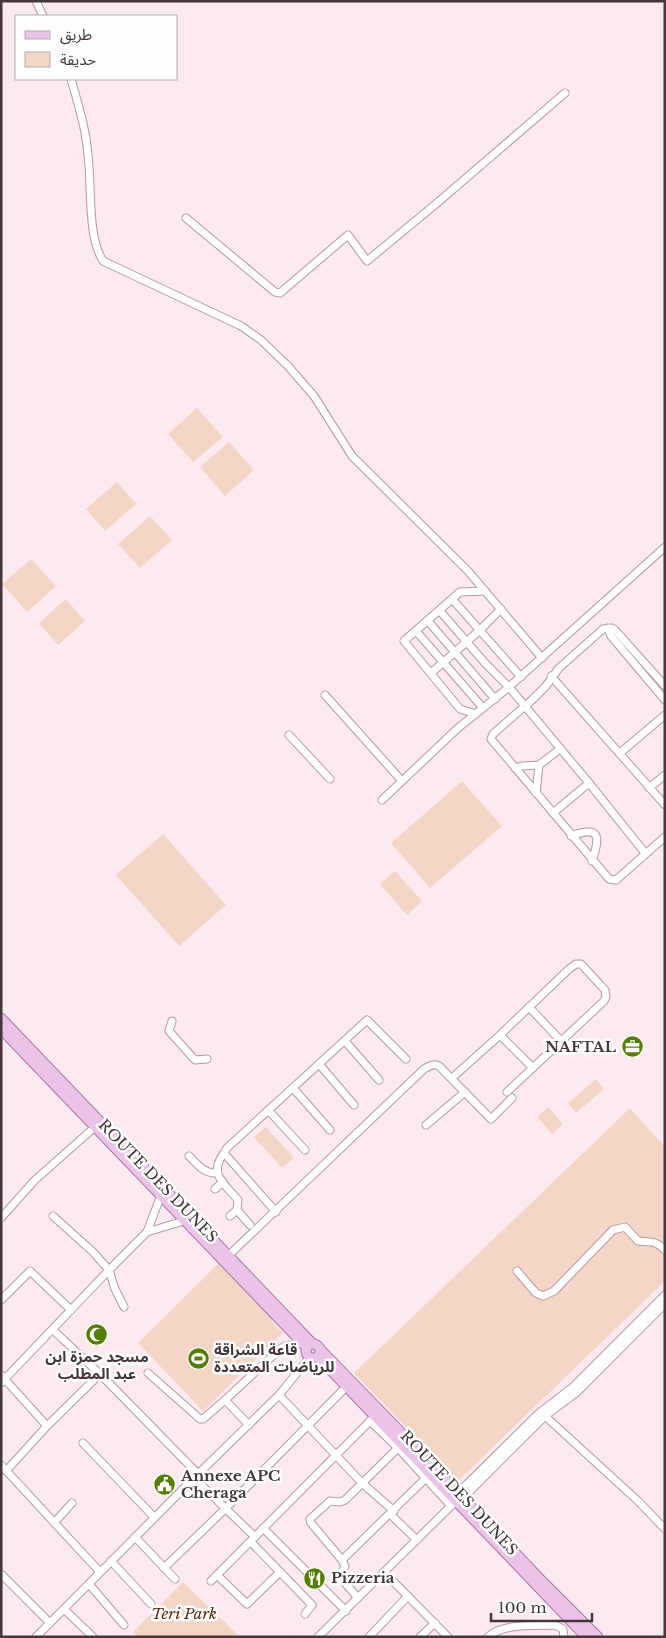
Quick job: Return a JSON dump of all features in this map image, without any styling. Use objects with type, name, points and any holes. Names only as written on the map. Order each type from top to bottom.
[{"type":"main road","name":"ROUTE DES DUNES","points":[[1,1018],[347,1386],[373,1419],[453,1504],[586,1637]]},
{"type":"main road","name":"ROUTE DES DUNES","points":[[1,1029],[161,1195],[229,1255],[312,1350],[462,1496],[598,1637]]},
{"type":"street","points":[[36,1],[43,15]]},
{"type":"street","points":[[71,80],[88,153],[94,236],[97,252],[103,262],[241,326],[261,340],[288,366],[314,396],[352,456],[468,571],[542,658]]},
{"type":"street","points":[[186,218],[275,292],[280,293],[348,235],[367,261],[565,92]]},
{"type":"street","points":[[382,800],[458,728],[521,677],[665,547]]},
{"type":"street","points":[[476,714],[460,709],[404,641],[463,591],[485,591]]},
{"type":"street","points":[[453,600],[521,677]]},
{"type":"street","points":[[431,673],[479,631],[500,609]]},
{"type":"street","points":[[440,611],[500,680],[509,687],[645,853]]},
{"type":"street","points":[[428,621],[495,699]]},
{"type":"street","points":[[608,628],[611,636],[665,700]]},
{"type":"street","points":[[665,686],[615,630],[608,628],[598,631],[551,676],[542,690],[493,734],[491,739],[607,878],[614,880],[665,837]]},
{"type":"street","points":[[416,632],[483,708]]},
{"type":"street","points":[[551,676],[665,805]]},
{"type":"street","points":[[324,695],[402,781]]},
{"type":"street","points":[[620,753],[665,715]]},
{"type":"street","points":[[289,735],[330,779]]},
{"type":"street","points":[[515,768],[539,765],[560,749]]},
{"type":"street","points":[[536,793],[539,765]]},
{"type":"street","points":[[649,788],[665,775]]},
{"type":"street","points":[[553,813],[589,783]]},
{"type":"street","points":[[571,836],[586,832],[598,838],[592,861]]},
{"type":"street","points":[[452,1078],[572,966],[581,964],[604,990],[606,997],[507,1092]]},
{"type":"street","points":[[529,1007],[561,1041]]},
{"type":"street","points":[[230,1216],[237,1210],[238,1200],[222,1182],[216,1169],[219,1160],[227,1148],[367,1020],[406,1059]]},
{"type":"street","points":[[172,1021],[169,1031],[188,1053],[195,1060],[207,1059]]},
{"type":"street","points":[[500,1035],[533,1068]]},
{"type":"street","points":[[344,1041],[379,1080]]},
{"type":"street","points":[[319,1064],[354,1105]]},
{"type":"street","points":[[229,1255],[424,1069],[436,1064],[452,1078],[491,1120],[512,1098]]},
{"type":"street","points":[[293,1088],[330,1130]]},
{"type":"street","points":[[426,1125],[465,1092]]},
{"type":"street","points":[[268,1110],[305,1150]]},
{"type":"street","points":[[1,1218],[35,1180],[96,1126]]},
{"type":"street","points":[[224,1153],[276,1212]]},
{"type":"street","points":[[189,1156],[204,1170],[217,1173]]},
{"type":"street","points":[[215,1189],[222,1182]]},
{"type":"street","points":[[48,1426],[3,1379],[147,1232],[161,1195]]},
{"type":"street","points":[[237,1210],[250,1225]]},
{"type":"street","points":[[53,1216],[93,1252],[109,1270],[115,1289],[124,1307]]},
{"type":"street","points":[[147,1232],[189,1219]]},
{"type":"street","points":[[517,1271],[536,1293],[543,1296],[549,1294],[613,1230],[620,1227],[625,1227],[638,1241],[653,1241],[665,1250]]},
{"type":"street","points":[[1,1300],[30,1271],[71,1310]]},
{"type":"street","points":[[462,1496],[539,1412],[574,1386],[665,1295]]},
{"type":"street","points":[[462,1496],[471,1490],[546,1416],[576,1393],[665,1304]]},
{"type":"street","points":[[52,1330],[100,1374],[226,1508],[280,1572],[312,1605],[305,1614]]},
{"type":"street","points":[[41,1635],[50,1623],[135,1536],[278,1395],[312,1350],[285,1346],[280,1349],[203,1419],[200,1419],[148,1373]]},
{"type":"street","points":[[100,1374],[3,1468],[100,1572]]},
{"type":"street","points":[[164,1568],[347,1386]]},
{"type":"street","points":[[278,1395],[417,1540]]},
{"type":"street","points":[[224,1400],[249,1425]]},
{"type":"street","points":[[546,1416],[665,1528]]},
{"type":"street","points":[[280,1572],[247,1604],[214,1578],[373,1419],[426,1478],[453,1504],[318,1637]]},
{"type":"street","points":[[83,1443],[154,1517]]},
{"type":"street","points":[[358,1598],[340,1577],[345,1566],[342,1560],[311,1523],[310,1519],[330,1501],[340,1502],[345,1500],[398,1448]]},
{"type":"street","points":[[342,1560],[426,1478]]},
{"type":"street","points":[[54,1523],[72,1504]]},
{"type":"street","points":[[263,1528],[346,1611]]},
{"type":"street","points":[[135,1536],[175,1580]]},
{"type":"street","points":[[111,1561],[151,1604]]},
{"type":"street","points":[[384,1572],[448,1637]]},
{"type":"street","points":[[1,1574],[50,1623]]},
{"type":"street","points":[[89,1584],[124,1625]]},
{"type":"street","points":[[369,1637],[408,1596]]},
{"type":"street","points":[[64,1609],[93,1637]]},
{"type":"street","points":[[420,1637],[435,1623]]},
{"type":"street","points":[[488,1637],[493,1632],[502,1628],[555,1625],[562,1629],[564,1637]]},
{"type":"green space","points":[[197,408],[223,437],[193,462],[168,434]]},
{"type":"green space","points":[[229,442],[254,470],[225,496],[200,467]]},
{"type":"green space","points":[[117,482],[136,504],[105,531],[86,509]]},
{"type":"green space","points":[[150,516],[172,540],[140,568],[118,544]]},
{"type":"green space","points":[[31,559],[56,586],[27,612],[2,584]]},
{"type":"green space","points":[[66,599],[85,621],[58,645],[39,623]]},
{"type":"green space","points":[[462,781],[502,826],[430,888],[391,843]]},
{"type":"green space","points":[[163,834],[226,905],[179,946],[116,875]]},
{"type":"green space","points":[[395,871],[422,901],[407,915],[380,884]]},
{"type":"green space","points":[[596,1079],[604,1089],[576,1113],[568,1103]]},
{"type":"green space","points":[[548,1107],[563,1124],[552,1134],[537,1117]]},
{"type":"green space","points":[[630,1108],[665,1147],[665,1281],[458,1481],[354,1373]]},
{"type":"green space","points":[[266,1127],[294,1158],[282,1168],[254,1137]]},
{"type":"green space","points":[[221,1261],[274,1319],[271,1321],[283,1333],[203,1411],[138,1343]]},
{"type":"green space","name":"Teri Park","points":[[183,1582],[240,1637],[138,1637],[133,1632]]},
{"type":"place","name":"NAFTAL","points":[[632,1047]]},
{"type":"place","name":"مسجد حمزة ابن عبد المطلب","points":[[97,1334]]},
{"type":"place","name":"قاعة الشراقة للرياضات المتعددة","points":[[198,1359]]},
{"type":"place","name":"Annexe APC Cheraga","points":[[165,1485]]},
{"type":"place","name":"Pizzeria","points":[[315,1578]]}]
